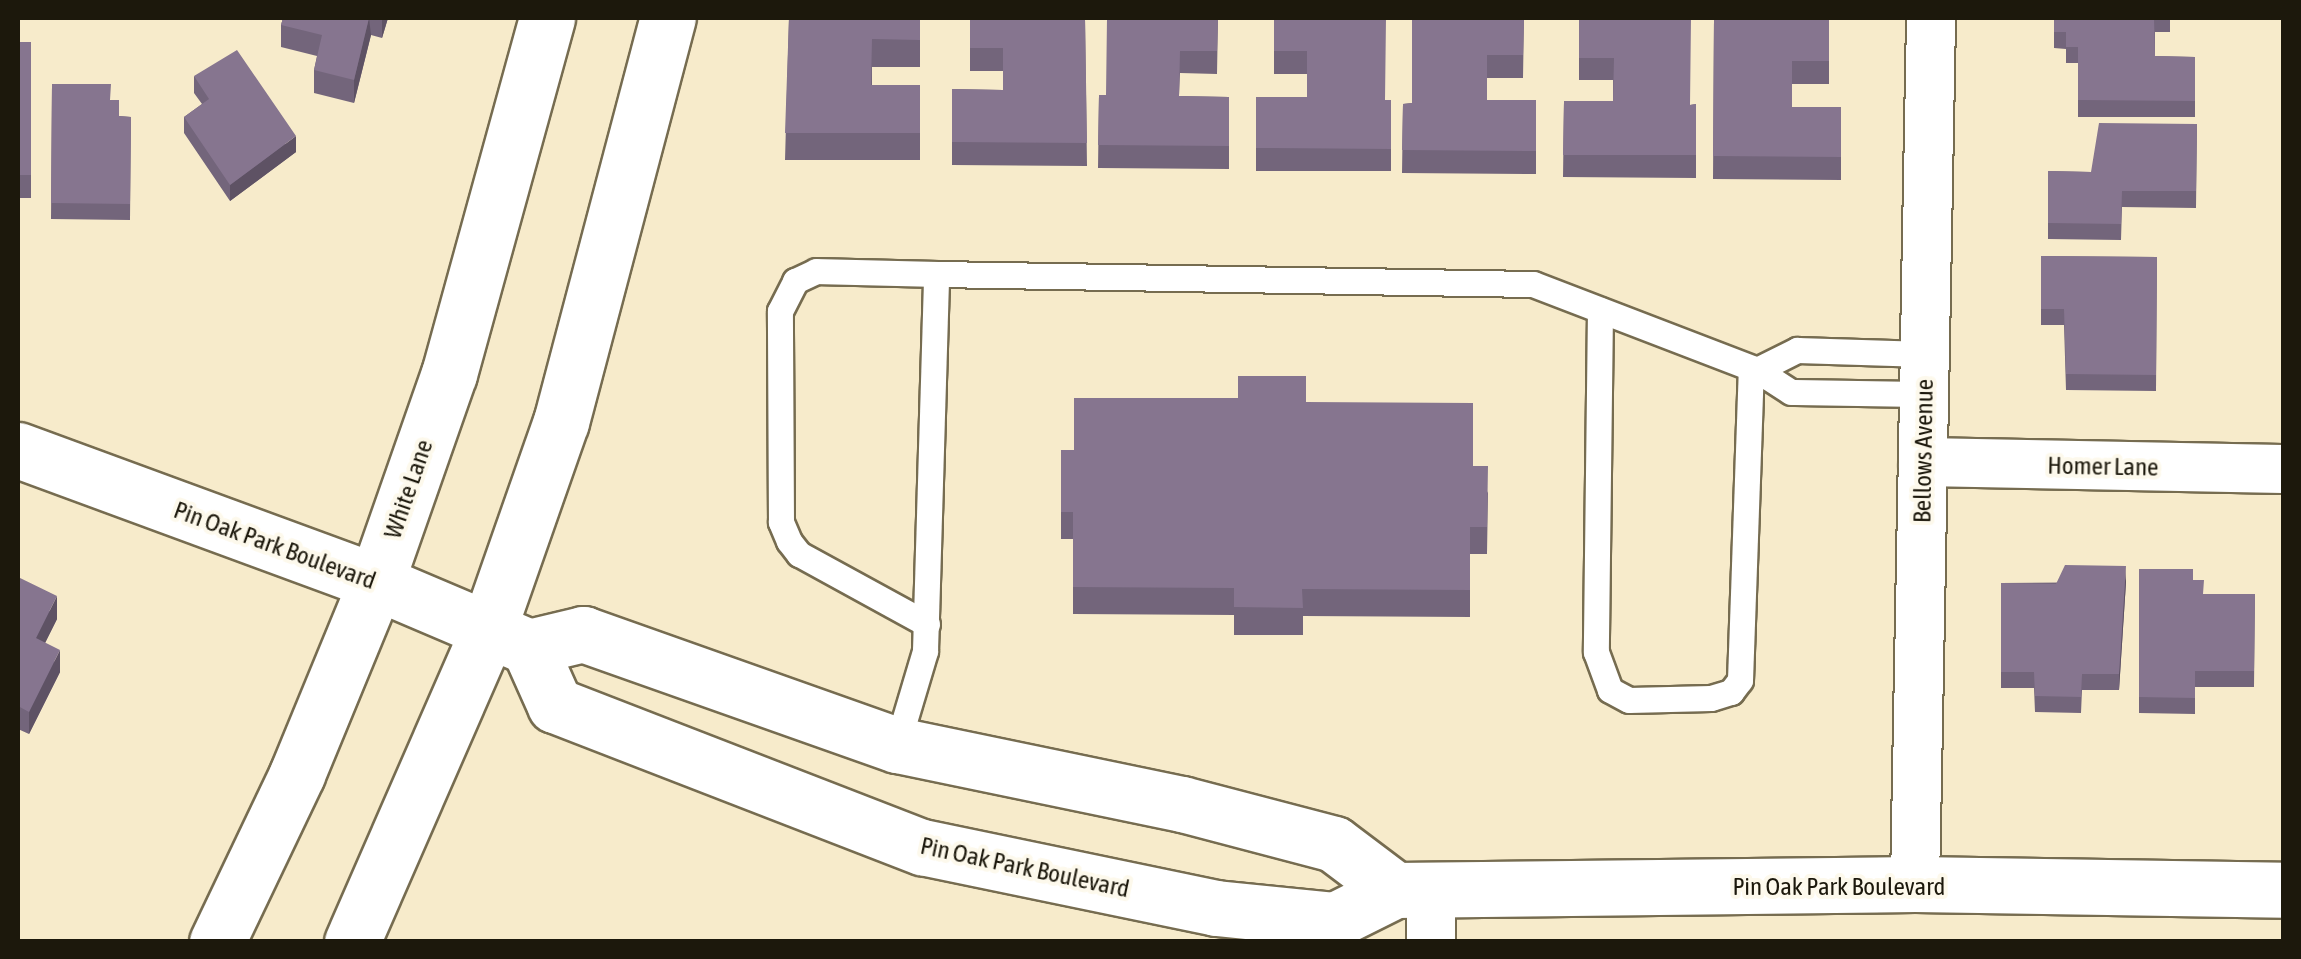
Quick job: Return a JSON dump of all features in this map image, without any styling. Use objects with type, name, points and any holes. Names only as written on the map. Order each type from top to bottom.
[{"type":"street","name":"White Lane","points":[[218,942],[297,774],[376,582],[449,374],[547,18]]},
{"type":"street","points":[[352,942],[508,639],[668,18]]},
{"type":"street","name":"Bellows Avenue","points":[[1916,884],[1931,18]]},
{"type":"street","name":"Pin Oak Park Boulevard","points":[[18,450],[376,582],[508,639],[555,705],[922,847],[1216,908],[1335,920],[1419,907],[1916,884],[2284,890]]},
{"type":"street","name":"Homer Lane","points":[[1923,462],[2284,469]]},
{"type":"street","points":[[508,639],[583,634],[897,745],[1182,804],[1334,844],[1419,907]]},
{"type":"lane","points":[[927,624],[799,554],[781,522],[780,311],[795,280],[816,271],[1533,284],[1754,369],[1791,392],[1924,374]]},
{"type":"lane","points":[[897,745],[927,624],[936,274]]},
{"type":"lane","points":[[1600,310],[1596,652],[1610,690],[1629,700],[1711,698],[1731,692],[1740,680],[1754,369]]},
{"type":"lane","points":[[1754,369],[1797,350],[1924,374]]},
{"type":"building","points":[[283,18],[369,18],[354,80],[314,70],[322,35],[281,25]]},
{"type":"building","points":[[789,18],[920,18],[920,40],[872,39],[871,85],[920,85],[920,133],[785,133]]},
{"type":"building","points":[[970,18],[1085,18],[1087,143],[952,142],[952,89],[1003,90],[1003,48],[970,48]]},
{"type":"building","points":[[1107,18],[1218,18],[1217,51],[1180,51],[1179,96],[1229,97],[1229,146],[1098,145],[1099,95],[1106,95]]},
{"type":"building","points":[[1274,18],[1386,18],[1385,100],[1391,100],[1391,149],[1256,148],[1256,97],[1307,97],[1307,51],[1274,51]]},
{"type":"building","points":[[1412,18],[1524,18],[1523,55],[1487,55],[1487,100],[1536,100],[1536,151],[1402,150],[1403,104],[1412,103]]},
{"type":"building","points":[[1579,18],[1691,18],[1690,105],[1696,104],[1696,155],[1563,155],[1564,101],[1613,101],[1614,58],[1579,58]]},
{"type":"building","points":[[1714,18],[1829,18],[1829,61],[1792,61],[1792,107],[1841,107],[1841,157],[1713,156]]},
{"type":"building","points":[[2054,18],[2154,18],[2155,56],[2195,57],[2195,101],[2078,100],[2078,47],[2066,47],[2066,32],[2054,32]]},
{"type":"building","points":[[18,42],[31,42],[31,175],[18,175]]},
{"type":"building","points":[[237,50],[296,136],[230,185],[184,117],[209,99],[194,76]]},
{"type":"building","points":[[52,84],[111,84],[110,100],[119,100],[119,116],[131,117],[130,204],[51,203]]},
{"type":"building","points":[[2099,123],[2197,124],[2196,191],[2122,191],[2121,224],[2048,223],[2048,171],[2091,172]]},
{"type":"building","points":[[2041,256],[2157,257],[2156,375],[2066,374],[2064,309],[2041,309]]},
{"type":"building","points":[[1238,376],[1306,376],[1306,402],[1473,403],[1473,466],[1488,466],[1487,527],[1470,527],[1470,590],[1302,589],[1303,608],[1234,607],[1234,588],[1073,587],[1073,512],[1061,512],[1061,450],[1074,450],[1074,398],[1238,398]]},
{"type":"building","points":[[2065,565],[2126,566],[2119,674],[2082,674],[2081,697],[2035,696],[2034,672],[2001,672],[2001,583],[2056,584]]},
{"type":"building","points":[[2139,569],[2193,569],[2193,580],[2204,580],[2203,594],[2255,594],[2254,671],[2195,671],[2195,698],[2139,697]]},
{"type":"building","points":[[18,577],[57,596],[36,638],[60,650],[29,712],[18,706]]},
{"type":"building","points":[[2283,608],[2284,710],[2282,710]]}]
